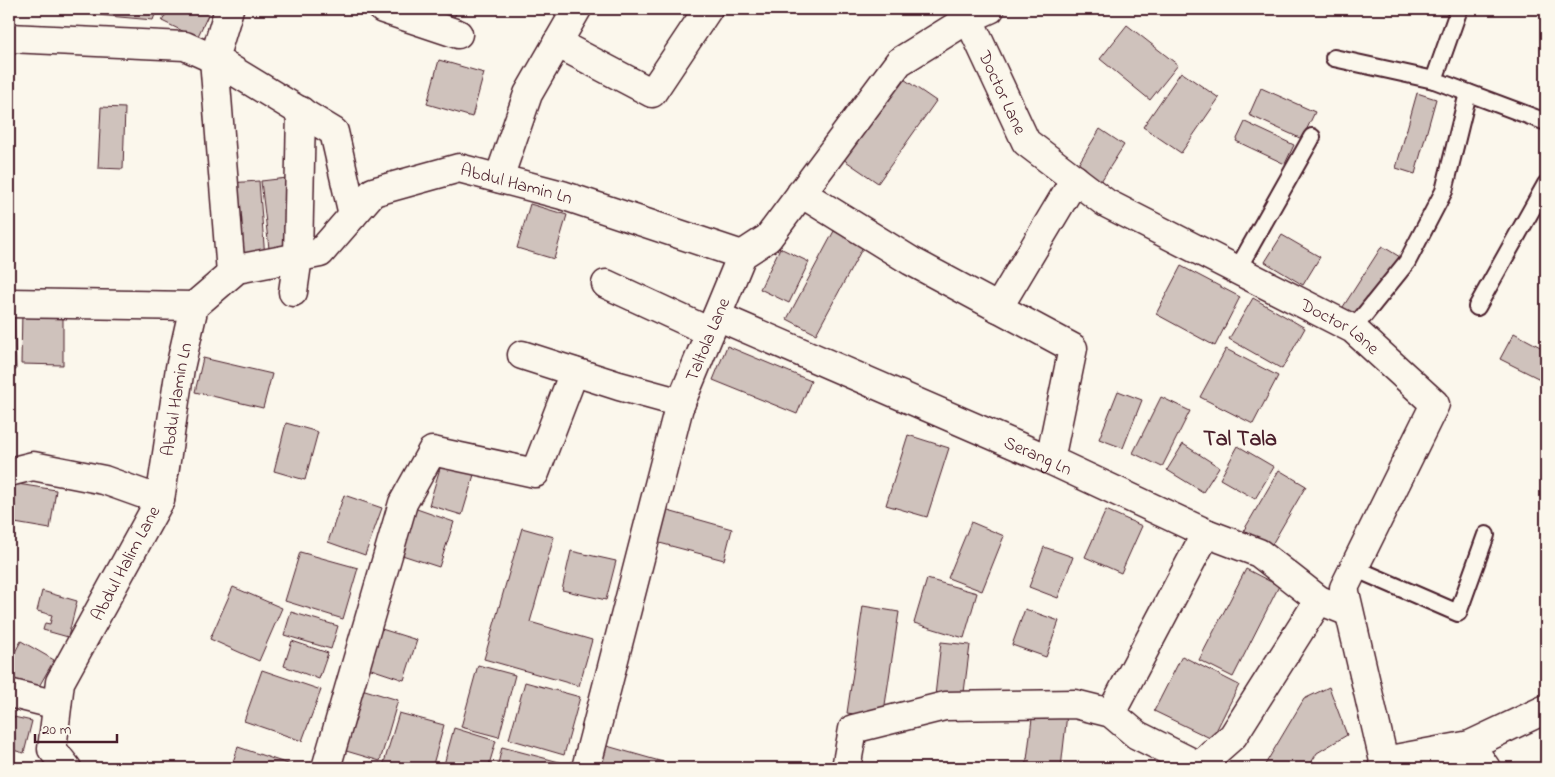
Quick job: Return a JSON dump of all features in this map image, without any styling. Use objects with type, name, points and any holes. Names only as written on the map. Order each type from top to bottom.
[{"type":"street","points":[[229,9],[214,59],[231,273]]},
{"type":"street","points":[[383,9],[458,34]]},
{"type":"street","points":[[500,178],[528,94],[577,9]]},
{"type":"street","points":[[557,43],[652,93],[708,9]]},
{"type":"street","points":[[742,255],[768,238],[899,62],[974,12]]},
{"type":"street","name":"Doctor Lane","points":[[974,12],[1026,142],[1106,203],[1353,329],[1435,404],[1344,588],[1383,765]]},
{"type":"street","points":[[9,38],[186,46],[214,59],[334,132],[353,215]]},
{"type":"street","points":[[293,292],[298,257],[300,112]]},
{"type":"street","name":"Abdul Hamin Ln","points":[[160,500],[180,368],[194,306],[236,268],[320,253],[373,192],[459,168],[562,194],[742,255]]},
{"type":"street","points":[[998,308],[1075,179]]},
{"type":"street","points":[[801,193],[911,262],[1073,348],[1050,460]]},
{"type":"street","name":"Taltola Lane","points":[[586,768],[681,403],[742,255]]},
{"type":"street","name":"Serang Ln","points":[[606,284],[714,324],[1050,460],[1206,533],[1259,553],[1319,600],[1350,612]]},
{"type":"street","points":[[9,303],[194,306]]},
{"type":"street","points":[[522,355],[681,403]]},
{"type":"street","points":[[326,768],[403,503],[432,451],[535,473],[574,372]]},
{"type":"street","name":"Abdul Halim Lane","points":[[9,472],[33,466],[104,480],[160,500],[60,682],[52,749],[67,768]]},
{"type":"street","points":[[1111,713],[1206,533]]},
{"type":"street","points":[[846,768],[853,729],[945,706],[1075,704],[1111,713],[1137,735],[1199,766],[1233,736],[1319,600]]},
{"type":"street","points":[[9,693],[57,705]]},
{"type":"street","points":[[1383,765],[1470,745],[1546,709]]},
{"type":"street","points":[[1470,745],[1486,768]]},
{"type":"lane","points":[[1434,80],[1459,9]]},
{"type":"lane","points":[[1334,58],[1434,80],[1546,122]]},
{"type":"lane","points":[[1353,329],[1407,262],[1444,191],[1468,93]]},
{"type":"lane","points":[[1238,270],[1312,137]]},
{"type":"lane","points":[[1477,307],[1546,184]]},
{"type":"lane","points":[[1354,568],[1458,613],[1486,535]]},
{"type":"building","points":[[87,9],[157,9],[153,20],[86,14]]},
{"type":"building","points":[[169,9],[211,9],[197,38],[162,21]]},
{"type":"building","points":[[440,9],[459,9],[454,17]]},
{"type":"building","points":[[1127,25],[1178,65],[1150,100],[1100,59]]},
{"type":"building","points":[[439,60],[484,73],[472,117],[427,104]]},
{"type":"building","points":[[1181,72],[1219,98],[1181,153],[1143,127]]},
{"type":"building","points":[[898,75],[936,101],[878,183],[840,157]]},
{"type":"building","points":[[1261,88],[1315,112],[1302,139],[1249,115]]},
{"type":"building","points":[[1417,93],[1436,99],[1415,174],[1396,168]]},
{"type":"building","points":[[101,107],[125,108],[123,169],[98,168]]},
{"type":"building","points":[[1245,122],[1294,145],[1285,164],[1236,141]]},
{"type":"building","points":[[1100,129],[1124,145],[1098,186],[1074,171]]},
{"type":"building","points":[[287,178],[296,254],[270,257],[261,181]]},
{"type":"building","points":[[259,181],[265,258],[235,260],[229,183]]},
{"type":"building","points":[[530,204],[567,215],[554,259],[517,248]]},
{"type":"building","points":[[834,231],[863,247],[816,334],[787,319]]},
{"type":"building","points":[[1282,235],[1320,257],[1303,285],[1265,262]]},
{"type":"building","points":[[1382,246],[1400,257],[1353,317],[1341,310]]},
{"type":"building","points":[[780,248],[809,262],[789,303],[760,289]]},
{"type":"building","points":[[1181,266],[1240,297],[1215,346],[1156,314]]},
{"type":"building","points":[[1253,298],[1305,328],[1282,369],[1229,339]]},
{"type":"building","points":[[9,309],[14,309],[16,370],[9,370]]},
{"type":"building","points":[[22,309],[63,310],[63,365],[21,364]]},
{"type":"building","points":[[1514,333],[1546,350],[1546,382],[1500,359]]},
{"type":"building","points":[[727,346],[811,381],[797,414],[713,380]]},
{"type":"building","points":[[1226,349],[1278,376],[1253,424],[1200,397]]},
{"type":"building","points":[[203,358],[272,374],[263,408],[195,392]]},
{"type":"building","points":[[1118,391],[1142,400],[1123,448],[1099,439]]},
{"type":"building","points":[[1161,397],[1190,411],[1162,467],[1133,453]]},
{"type":"building","points":[[286,423],[318,432],[305,480],[274,471]]},
{"type":"building","points":[[908,435],[949,448],[927,517],[886,505]]},
{"type":"building","points":[[1183,444],[1219,467],[1203,492],[1167,470]]},
{"type":"building","points":[[1238,446],[1274,467],[1255,499],[1220,479]]},
{"type":"building","points":[[443,458],[476,468],[462,515],[429,505]]},
{"type":"building","points":[[1279,470],[1306,486],[1271,546],[1244,530]]},
{"type":"building","points":[[11,483],[56,490],[50,529],[9,522]]},
{"type":"building","points":[[344,495],[382,508],[365,555],[328,542]]},
{"type":"building","points":[[411,507],[454,522],[439,567],[396,553]]},
{"type":"building","points":[[661,509],[732,529],[724,560],[652,541]]},
{"type":"building","points":[[1106,510],[1142,526],[1121,573],[1085,557]]},
{"type":"building","points":[[971,522],[1004,536],[982,591],[948,578]]},
{"type":"building","points":[[522,528],[554,537],[530,622],[592,640],[579,686],[484,659]]},
{"type":"building","points":[[1044,547],[1073,557],[1058,598],[1029,587]]},
{"type":"building","points":[[571,551],[616,561],[606,600],[562,590]]},
{"type":"building","points":[[300,552],[358,568],[343,619],[285,601]]},
{"type":"building","points":[[1246,569],[1279,586],[1233,677],[1199,660]]},
{"type":"building","points":[[927,579],[977,593],[964,638],[914,623]]},
{"type":"building","points":[[233,587],[282,608],[259,661],[210,639]]},
{"type":"building","points":[[42,591],[77,601],[68,637],[43,630],[45,623],[50,624],[52,615],[37,611]]},
{"type":"building","points":[[863,606],[899,612],[883,718],[847,713]]},
{"type":"building","points":[[1025,609],[1059,621],[1046,657],[1012,645]]},
{"type":"building","points":[[291,612],[338,626],[331,649],[284,635]]},
{"type":"building","points":[[375,627],[417,640],[404,680],[362,666]]},
{"type":"building","points":[[21,641],[54,660],[33,697],[9,684],[9,663]]},
{"type":"building","points":[[292,641],[328,653],[319,679],[284,666]]},
{"type":"building","points":[[941,642],[970,645],[963,700],[935,696]]},
{"type":"building","points":[[1182,656],[1239,685],[1212,739],[1154,711]]},
{"type":"building","points":[[478,665],[515,675],[499,737],[461,727]]},
{"type":"building","points":[[262,670],[321,690],[302,741],[244,721]]},
{"type":"building","points":[[525,682],[580,697],[564,755],[509,739]]},
{"type":"building","points":[[355,687],[398,700],[380,761],[336,748]]},
{"type":"building","points":[[1329,687],[1347,735],[1317,753],[1308,768],[1263,768],[1304,699]]},
{"type":"building","points":[[1033,710],[1067,714],[1061,768],[1026,768]]},
{"type":"building","points":[[399,713],[444,725],[432,768],[390,768],[383,766]]},
{"type":"building","points":[[9,716],[32,721],[24,753],[9,749]]},
{"type":"building","points":[[454,728],[496,741],[488,768],[443,768]]},
{"type":"building","points":[[600,744],[684,768],[593,768]]},
{"type":"building","points":[[238,747],[300,768],[231,768]]},
{"type":"building","points":[[502,747],[567,764],[566,768],[497,768]]},
{"type":"building","points":[[899,765],[950,768],[899,768]]},
{"type":"district","name":"Tal Tala","points":[[1240,437]]}]
